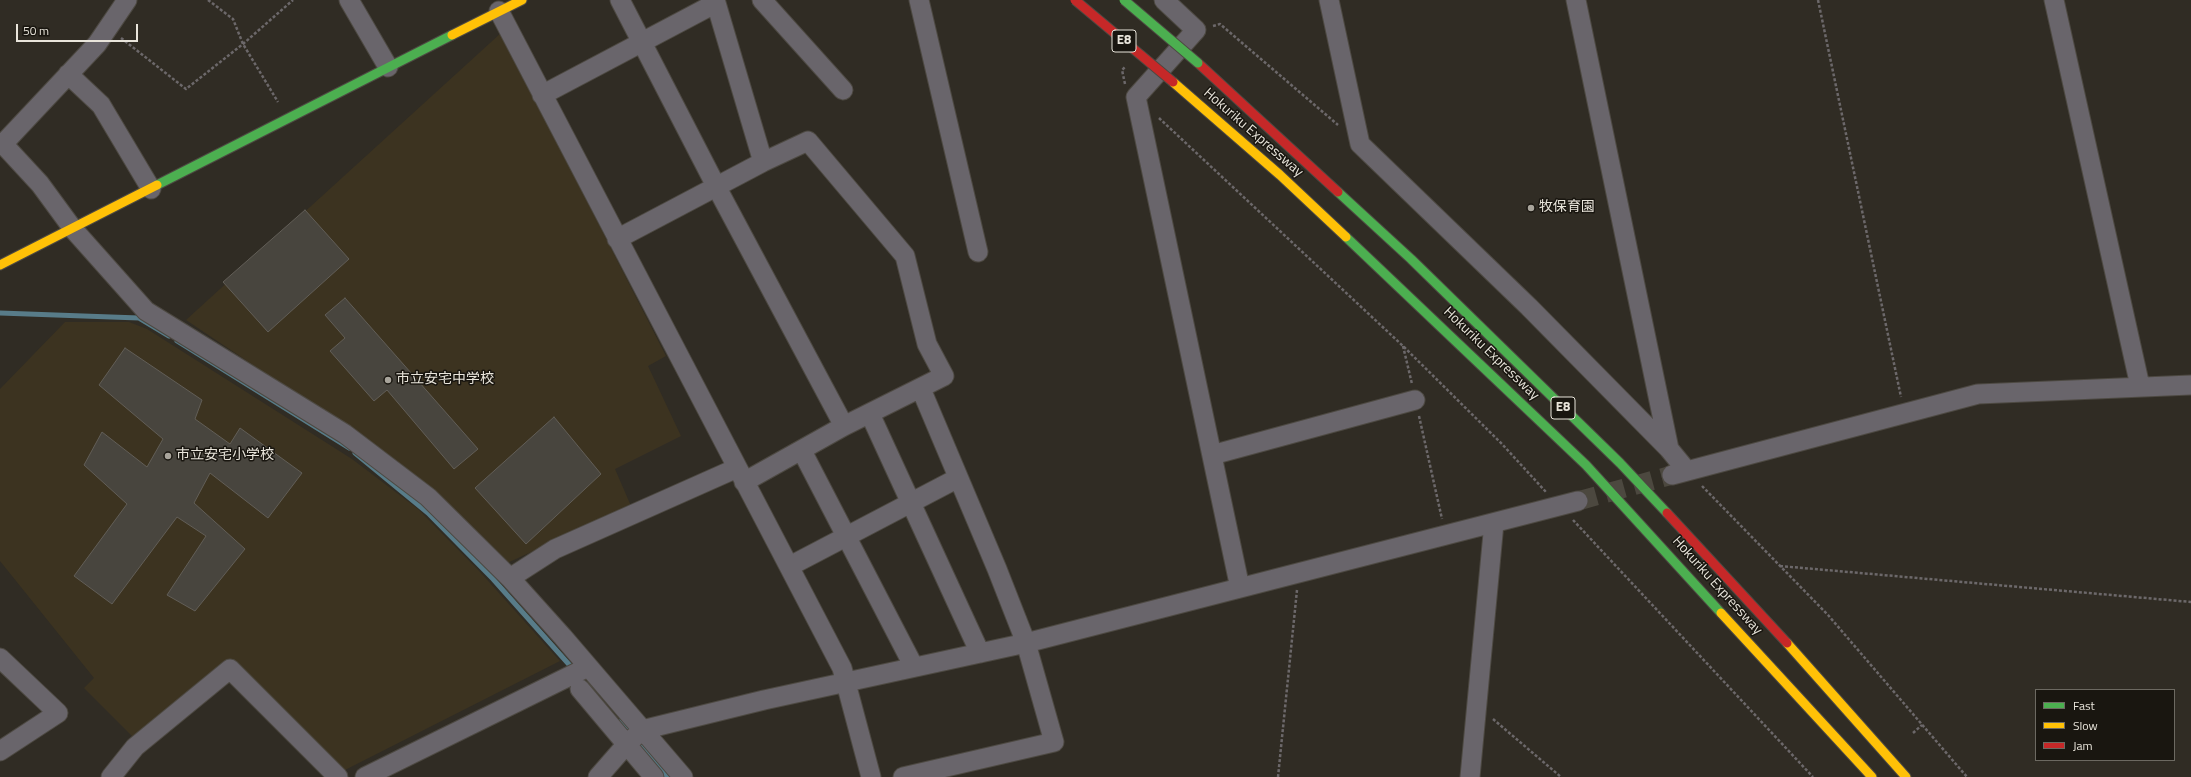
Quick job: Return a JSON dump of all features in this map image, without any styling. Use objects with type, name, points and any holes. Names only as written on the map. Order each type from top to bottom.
[{"type":"main road","points":[[0,265],[522,0]]},
{"type":"main road","name":"Hokuriku Expressway","points":[[1075,0],[1174,82],[1280,175],[1454,338],[1586,465],[1872,777]]},
{"type":"main road","name":"Hokuriku Expressway","points":[[1124,0],[1198,63],[1411,259],[1620,464],[1829,688],[1906,777]]},
{"type":"street","points":[[127,0],[97,44],[1,146],[40,184],[73,229],[146,311],[345,434],[428,497],[510,578],[683,777]]},
{"type":"street","points":[[349,0],[388,67]]},
{"type":"street","points":[[620,0],[716,186],[844,426]]},
{"type":"street","points":[[762,0],[843,90]]},
{"type":"street","points":[[919,0],[978,252]]},
{"type":"street","points":[[1164,0],[1196,30],[1131,91],[1240,588]]},
{"type":"street","points":[[1329,0],[1360,144],[1529,307],[1669,449]]},
{"type":"street","points":[[1576,0],[1669,449],[1680,473],[1978,394],[2191,385]]},
{"type":"street","points":[[2054,0],[2140,386]]},
{"type":"street","points":[[542,95],[716,3],[763,162]]},
{"type":"street","points":[[499,11],[842,668],[871,777]]},
{"type":"street","points":[[68,74],[101,105],[151,188]]},
{"type":"street","points":[[510,578],[555,549],[802,451],[844,426],[944,376],[927,344],[905,256],[808,141],[716,186],[617,239]]},
{"type":"street","points":[[903,777],[1054,742],[1026,643],[920,389]]},
{"type":"street","points":[[1212,455],[1416,400]]},
{"type":"street","points":[[870,414],[980,653]]},
{"type":"street","points":[[802,451],[914,667]]},
{"type":"street","points":[[790,566],[958,478]]},
{"type":"street","points":[[598,777],[626,745],[642,730],[846,682],[1026,643],[1578,501]]},
{"type":"street","points":[[1470,777],[1494,523]]},
{"type":"street","points":[[0,658],[58,713],[0,751]]},
{"type":"street","points":[[365,777],[575,683],[588,667]]},
{"type":"street","points":[[111,777],[135,747],[230,669],[338,777]]},
{"type":"street","points":[[575,683],[654,777]]},
{"type":"path","points":[[208,0],[233,19],[243,44],[288,118]]},
{"type":"path","points":[[108,28],[186,89],[243,44],[293,0]]},
{"type":"path","points":[[1818,0],[1905,414]]},
{"type":"path","points":[[1196,30],[1220,24],[1360,144]]},
{"type":"path","points":[[1128,63],[1122,70],[1131,91],[1403,346],[1502,444],[1813,777]]},
{"type":"path","points":[[1403,346],[1446,535]]},
{"type":"path","points":[[1680,473],[1780,566],[1828,615],[1967,777]]},
{"type":"path","points":[[1780,566],[2191,602]]},
{"type":"path","points":[[1278,777],[1298,573]]},
{"type":"path","points":[[1476,705],[1561,777]]},
{"type":"path","points":[[1913,733],[1922,725]]},
{"type":"shaded area","points":[[501,33],[666,356],[648,366],[681,436],[615,469],[631,506],[505,564],[338,422],[186,320]]},
{"type":"shaded area","points":[[65,322],[129,322],[147,329],[352,459],[418,509],[481,573],[560,661],[343,771],[231,661],[133,737],[84,688],[94,678],[0,561],[0,389]]},
{"type":"building","points":[[305,210],[349,259],[268,332],[223,282]]},
{"type":"building","points":[[345,298],[478,449],[454,469],[387,390],[374,401],[330,351],[345,338],[325,315]]},
{"type":"building","points":[[125,348],[202,400],[195,419],[230,444],[240,428],[302,473],[268,518],[210,473],[194,503],[245,549],[195,611],[167,595],[206,536],[177,517],[112,604],[74,576],[127,504],[84,465],[102,432],[147,467],[163,439],[99,385]]},
{"type":"building","points":[[554,417],[601,474],[526,544],[475,488]]},
{"type":"waterway","points":[[0,313],[139,318],[169,336]]},
{"type":"waterway","points":[[177,341],[349,448]]},
{"type":"waterway","points":[[355,453],[428,513],[493,579],[573,669]]},
{"type":"waterway","points":[[620,722],[667,777]]},
{"type":"tunnel","points":[[1578,501],[1672,475]]},
{"type":"traffic: fast","points":[[1124,0],[1198,63]]},
{"type":"traffic: fast","points":[[157,185],[452,35]]},
{"type":"traffic: fast","points":[[1338,192],[1411,259],[1620,463],[1667,513]]},
{"type":"traffic: fast","points":[[1346,237],[1586,465],[1721,613]]},
{"type":"traffic: slow","points":[[452,35],[522,0]]},
{"type":"traffic: slow","points":[[1173,82],[1280,175],[1346,237]]},
{"type":"traffic: slow","points":[[0,265],[157,185]]},
{"type":"traffic: slow","points":[[1721,613],[1872,777]]},
{"type":"traffic: slow","points":[[1787,643],[1906,777]]},
{"type":"traffic: jam","points":[[1075,0],[1173,82]]},
{"type":"traffic: jam","points":[[1198,63],[1338,192]]},
{"type":"traffic: jam","points":[[1667,513],[1787,643]]},
{"type":"place","name":"牧保育園","points":[[1531,208]]},
{"type":"place","name":"市立安宅中学校","points":[[388,380]]},
{"type":"place","name":"市立安宅小学校","points":[[168,456]]}]
